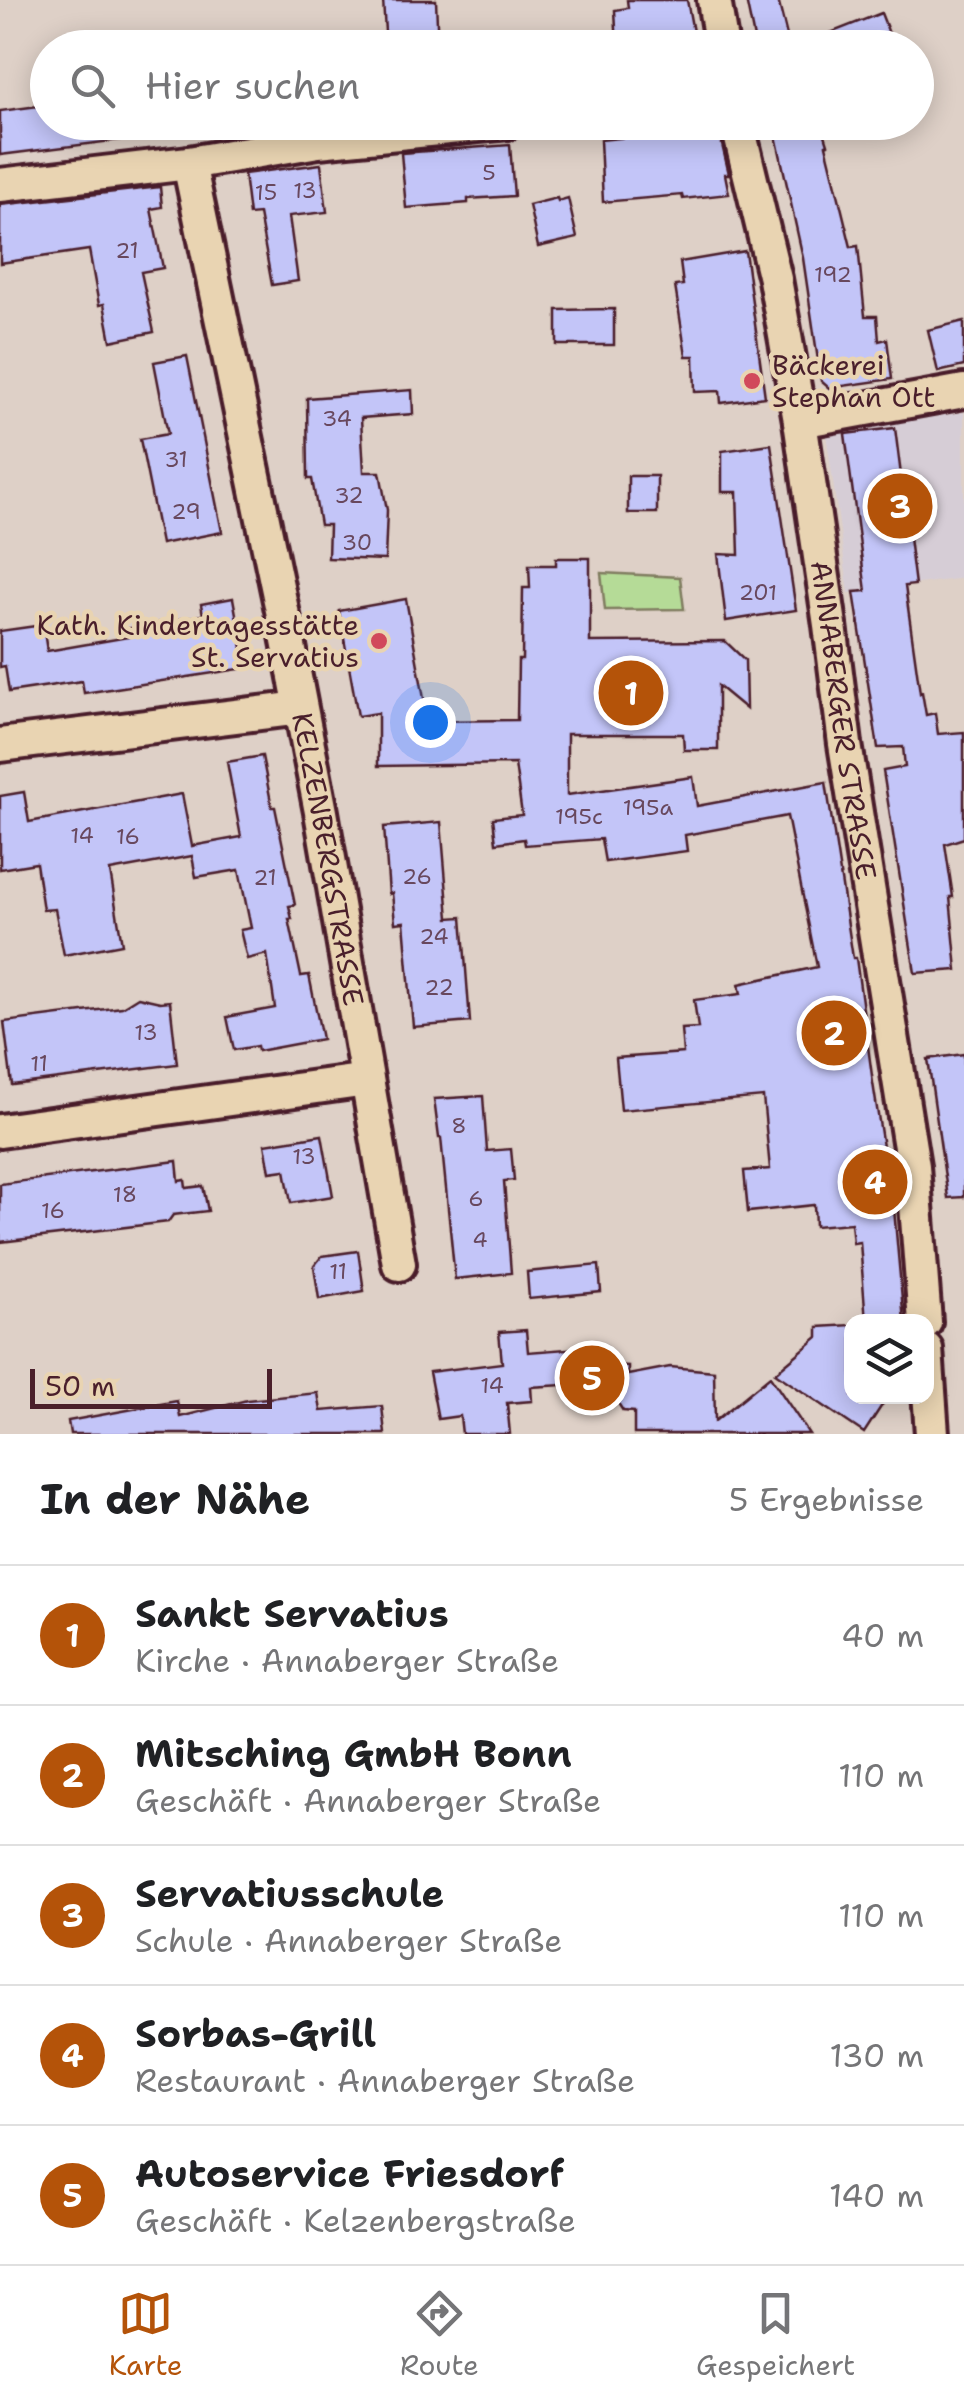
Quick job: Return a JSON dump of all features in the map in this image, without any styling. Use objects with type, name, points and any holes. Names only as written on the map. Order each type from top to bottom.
[{"type":"street","points":[[714,0],[719,30]]},
{"type":"street","points":[[0,185],[189,163],[318,140]]},
{"type":"street","name":"ANNABERGER STRASSE","points":[[741,140],[775,279],[800,421],[845,744],[914,1166],[923,1314]]},
{"type":"street","name":"KELZENBERGSTRASSE","points":[[189,163],[300,708],[399,1264]]},
{"type":"street","points":[[800,421],[964,391]]},
{"type":"street","points":[[0,745],[300,708]]},
{"type":"street","points":[[0,1131],[367,1080]]},
{"type":"street","points":[[930,1404],[932,1434]]},
{"type":"shaded area","points":[[964,412],[964,578],[849,593],[826,433]]},
{"type":"green space","points":[[601,573],[680,577],[684,609],[605,610]]},
{"type":"building","points":[[383,0],[436,0],[437,30],[385,30]]},
{"type":"building","points":[[627,0],[687,0],[693,30],[616,30],[615,10],[628,8]]},
{"type":"building","points":[[746,0],[778,0],[786,30],[752,30]]},
{"type":"building","points":[[881,13],[888,30],[838,30]]},
{"type":"building","points":[[30,107],[30,140],[120,140],[0,155],[0,111]]},
{"type":"building","points":[[600,140],[721,140],[729,194],[603,202]]},
{"type":"building","points":[[777,140],[827,140],[851,247],[858,246],[865,316],[877,316],[879,341],[887,339],[892,379],[829,388],[821,381],[803,258]]},
{"type":"building","points":[[510,145],[514,196],[406,208],[401,153]]},
{"type":"building","points":[[321,164],[327,212],[289,216],[298,281],[272,285],[259,214],[249,215],[244,174]]},
{"type":"building","points":[[160,187],[162,207],[151,209],[163,268],[141,272],[154,332],[111,341],[104,304],[99,305],[89,250],[0,263],[0,205]]},
{"type":"building","points":[[568,198],[577,238],[538,247],[529,205]]},
{"type":"building","points":[[745,251],[765,397],[721,403],[720,391],[695,392],[694,356],[686,356],[675,286],[683,285],[680,262]]},
{"type":"building","points":[[614,309],[614,345],[557,345],[557,310]]},
{"type":"building","points":[[964,321],[964,366],[938,372],[928,330]]},
{"type":"building","points":[[187,356],[222,532],[161,544],[140,439],[168,434],[154,362]]},
{"type":"building","points":[[412,390],[413,414],[361,418],[364,472],[380,472],[387,510],[385,560],[328,558],[329,525],[320,525],[312,479],[308,479],[307,398]]},
{"type":"building","points":[[895,428],[915,585],[905,586],[920,693],[926,715],[935,713],[938,734],[964,732],[964,838],[945,844],[957,970],[915,973],[883,771],[905,767],[903,747],[878,748],[854,592],[866,591],[845,434]]},
{"type":"building","points":[[771,444],[796,610],[726,621],[718,554],[739,555],[737,492],[722,492],[722,451]]},
{"type":"building","points":[[628,476],[657,476],[657,513],[628,513]]},
{"type":"building","points":[[556,558],[590,558],[590,642],[725,641],[745,660],[746,709],[718,686],[718,750],[684,750],[683,734],[567,734],[567,795],[693,777],[697,806],[826,782],[893,1198],[903,1314],[865,1314],[860,1242],[853,1243],[851,1223],[815,1226],[814,1205],[748,1212],[744,1171],[770,1169],[763,1097],[621,1110],[616,1058],[683,1053],[681,1029],[698,1028],[694,1000],[741,994],[739,984],[817,967],[787,816],[685,835],[687,851],[605,862],[601,839],[525,845],[524,839],[496,843],[493,818],[522,815],[515,764],[378,766],[378,713],[358,716],[339,611],[406,599],[428,721],[517,720],[523,588],[530,588],[529,565],[556,565]]},
{"type":"building","points":[[233,598],[246,668],[84,693],[82,681],[9,692],[5,666],[0,667],[0,631],[43,625],[47,651],[128,637],[126,629],[203,615],[201,604]]},
{"type":"building","points":[[262,756],[295,905],[289,906],[289,919],[301,976],[309,975],[322,1039],[258,1051],[257,1046],[234,1050],[227,1017],[275,1008],[267,954],[247,959],[240,930],[251,928],[239,870],[196,877],[192,856],[110,871],[122,944],[64,955],[55,909],[43,910],[36,863],[0,869],[0,796],[24,792],[29,822],[182,794],[192,846],[241,837],[227,762]]},
{"type":"building","points":[[441,822],[449,918],[462,917],[470,1022],[413,1027],[404,922],[395,923],[384,827]]},
{"type":"building","points":[[138,997],[170,1001],[177,1064],[12,1085],[4,1022],[122,1007]]},
{"type":"building","points":[[964,1054],[964,1197],[948,1198],[928,1059]]},
{"type":"building","points":[[483,1096],[487,1151],[511,1149],[514,1180],[504,1181],[511,1273],[455,1279],[434,1099]]},
{"type":"building","points":[[322,1135],[333,1196],[291,1203],[285,1170],[270,1172],[265,1144]]},
{"type":"building","points":[[177,1161],[179,1181],[185,1180],[186,1188],[203,1186],[208,1211],[173,1215],[168,1222],[0,1242],[0,1184]]},
{"type":"building","points":[[358,1251],[364,1291],[319,1299],[314,1266],[322,1256]]},
{"type":"building","points":[[599,1265],[601,1292],[529,1299],[527,1272]]},
{"type":"building","points":[[844,1325],[844,1404],[883,1404],[864,1433],[775,1373],[818,1337],[818,1327]]},
{"type":"building","points":[[526,1330],[528,1352],[606,1346],[607,1365],[628,1366],[628,1375],[670,1367],[714,1371],[715,1421],[770,1376],[809,1434],[634,1434],[634,1412],[623,1411],[618,1403],[608,1404],[607,1395],[581,1397],[580,1384],[531,1387],[532,1401],[507,1403],[510,1434],[462,1434],[460,1416],[438,1419],[429,1372],[502,1363],[499,1332]]},
{"type":"building","points":[[318,1393],[321,1411],[382,1406],[385,1434],[70,1434],[68,1421],[177,1401],[180,1417],[247,1400]]},
{"type":"place","name":"Bäckerei Stephan Ott","points":[[752,381]]},
{"type":"place","name":"Servatiusschule","points":[[900,506]]},
{"type":"place","name":"Kath. Kindertagesstätte St. Servatius","points":[[379,641]]},
{"type":"place","name":"Sankt Servatius","points":[[631,693]]},
{"type":"place","name":"Mitsching GmbH Bonn","points":[[834,1033]]},
{"type":"place","name":"Sorbas-Grill","points":[[875,1182]]},
{"type":"place","name":"Autoservice Friesdorf","points":[[592,1378]]}]
